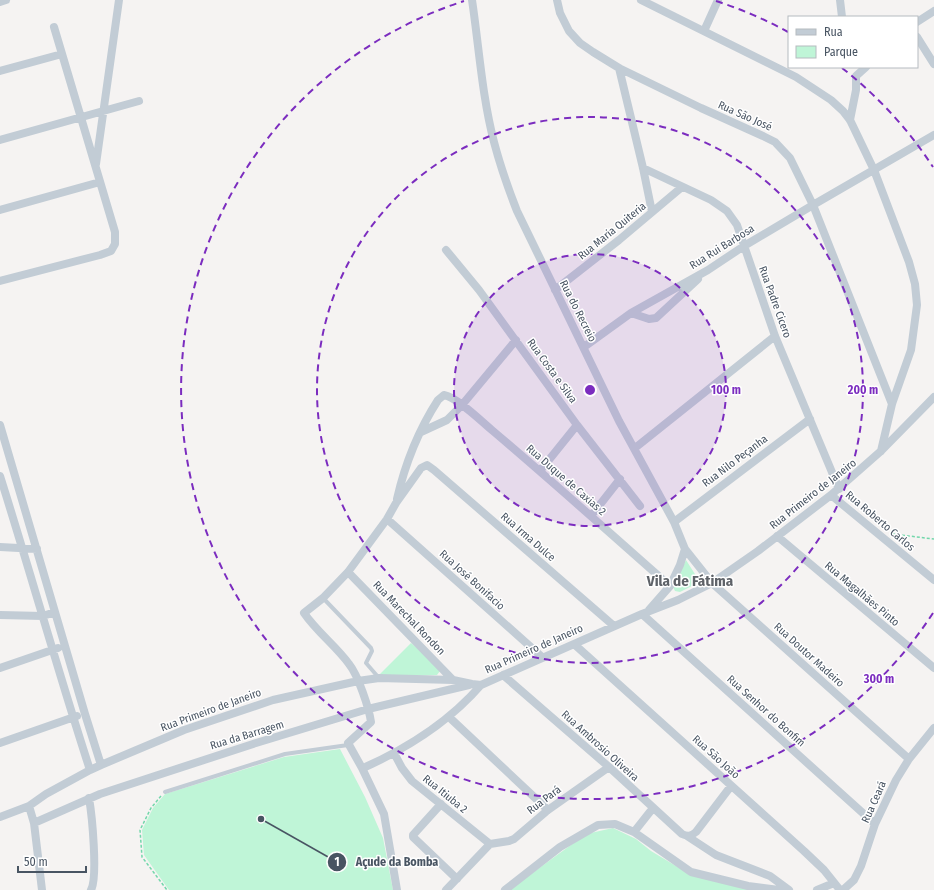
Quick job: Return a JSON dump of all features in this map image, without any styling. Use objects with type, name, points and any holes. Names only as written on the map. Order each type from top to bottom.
[{"type":"street","points":[[0,2],[6,0]]},
{"type":"street","points":[[96,166],[119,0]]},
{"type":"street","name":"Rua do Recreio","points":[[472,0],[485,95],[493,140],[516,211],[619,421],[674,522],[685,549]]},
{"type":"street","name":"Rua São José","points":[[557,0],[560,13],[569,31],[580,43],[593,52],[620,68],[775,142],[790,158],[813,205],[892,404]]},
{"type":"street","points":[[641,0],[802,81],[831,100],[843,110],[850,120],[874,170],[909,262],[915,284],[917,306],[911,350],[892,404],[881,452]]},
{"type":"street","points":[[704,31],[718,0]]},
{"type":"street","points":[[840,0],[842,16]]},
{"type":"street","points":[[918,21],[934,11]]},
{"type":"street","points":[[0,281],[111,251],[115,244],[115,232],[54,27]]},
{"type":"street","points":[[918,39],[934,64]]},
{"type":"street","points":[[0,71],[62,54]]},
{"type":"street","points":[[620,68],[652,212]]},
{"type":"street","points":[[850,120],[856,90],[854,68]]},
{"type":"street","points":[[856,76],[865,68]]},
{"type":"street","points":[[0,140],[139,102]]},
{"type":"street","name":"Rua Rui Barbosa","points":[[584,347],[631,313],[708,270],[744,246],[934,135]]},
{"type":"street","name":"Rua Padre Cicero","points":[[643,168],[711,200],[727,211],[737,224],[775,336],[839,489]]},
{"type":"street","points":[[0,210],[100,182]]},
{"type":"street","name":"Rua Maria Quiteria","points":[[555,290],[619,240],[682,187]]},
{"type":"street","name":"Rua Costa e Silva","points":[[446,250],[479,290],[578,425],[640,506]]},
{"type":"street","points":[[631,313],[649,319],[656,318],[708,270]]},
{"type":"street","points":[[635,448],[775,336]]},
{"type":"street","points":[[397,890],[384,814],[362,768],[348,745],[348,742],[371,722],[368,710],[358,681],[348,663],[304,613],[323,598],[348,572],[386,519],[396,503],[402,478],[411,452],[421,432],[447,420],[462,405],[516,340]]},
{"type":"street","name":"Rua Duque de Caxias 2","points":[[421,432],[435,405],[444,395],[448,396],[462,405],[540,471],[670,586]]},
{"type":"street","name":"Rua Primeiro de Janeiro","points":[[0,817],[29,806],[90,770],[184,730],[273,700],[358,681],[379,678],[453,680],[482,685],[645,612],[678,600],[712,584],[839,489],[881,452],[934,397]]},
{"type":"street","name":"Rua Nilo Peçanha","points":[[674,522],[810,419]]},
{"type":"street","points":[[0,425],[85,714],[102,765]]},
{"type":"street","points":[[540,471],[578,425]]},
{"type":"street","name":"Rua Irma Dulce","points":[[396,503],[421,468],[427,465],[614,626]]},
{"type":"street","points":[[16,478],[0,477],[90,770]]},
{"type":"street","points":[[591,516],[620,479]]},
{"type":"street","name":"Rua Roberto Carlos","points":[[831,495],[934,580]]},
{"type":"street","name":"Rua José Bonifacio","points":[[386,519],[542,657]]},
{"type":"street","name":"Rua Magalhães Pinto","points":[[776,536],[934,668]]},
{"type":"street","points":[[0,547],[37,548]]},
{"type":"street","points":[[645,612],[670,586],[680,565],[685,549]]},
{"type":"street","name":"Rua Doutor Madeiro","points":[[685,549],[712,584],[908,759]]},
{"type":"street","name":"Rua Marechal Rondon","points":[[348,572],[453,680]]},
{"type":"street","points":[[0,615],[43,616],[55,612]]},
{"type":"street","name":"Rua Senhor do Bonfim","points":[[645,612],[876,824]]},
{"type":"street","name":"Rua São João","points":[[574,644],[804,850],[824,870],[840,890]]},
{"type":"street","points":[[0,668],[65,646]]},
{"type":"street","name":"Rua Ambrosio Oliveira","points":[[503,675],[684,835],[716,855],[770,876],[789,890]]},
{"type":"street","name":"Rua da Barragem","points":[[34,823],[89,798],[256,743],[368,710],[472,684]]},
{"type":"street","points":[[364,774],[363,768],[394,753],[449,717],[482,685]]},
{"type":"street","points":[[0,743],[85,714]]},
{"type":"street","points":[[449,717],[548,810]]},
{"type":"street","name":"Rua Ceará","points":[[843,890],[854,880],[861,866],[876,824],[893,786],[908,759],[934,728]]},
{"type":"street","name":"Rua Itiuba 2","points":[[394,753],[405,773],[412,781],[490,844]]},
{"type":"street","name":"Rua Pará","points":[[490,844],[509,841],[514,838],[548,810],[609,768]]},
{"type":"street","points":[[684,835],[692,836],[696,832],[731,786]]},
{"type":"street","points":[[89,798],[92,819],[94,879],[91,890]]},
{"type":"street","points":[[441,804],[413,835],[413,837],[457,879]]},
{"type":"street","points":[[29,806],[34,823],[42,890]]},
{"type":"street","points":[[634,832],[653,808]]},
{"type":"street","points":[[505,890],[560,847],[598,825],[615,824],[634,832],[692,872],[748,886],[779,890]]},
{"type":"street","points":[[446,890],[490,844]]},
{"type":"street","points":[[817,890],[834,882]]},
{"type":"lane","points":[[323,598],[371,648],[372,651],[366,663],[379,678]]},
{"type":"lane","points":[[165,792],[285,754],[348,745]]},
{"type":"path","points":[[891,534],[934,539]]},
{"type":"path","points":[[165,792],[151,808],[140,830],[142,856],[166,890]]},
{"type":"green space","points":[[686,560],[700,582],[680,592],[675,591],[673,587]]},
{"type":"green space","points":[[411,643],[436,664],[440,671],[437,675],[377,677]]},
{"type":"green space","points":[[340,749],[365,797],[383,838],[393,890],[169,890],[144,855],[142,830],[153,808],[165,794],[284,757]]},
{"type":"green space","points":[[613,828],[636,839],[651,851],[691,875],[759,890],[509,890],[586,834]]},
{"type":"place","name":"Açude da Bomba","points":[[261,819]]},
{"type":"district","name":"Vila de Fátima","points":[[690,581]]}]
